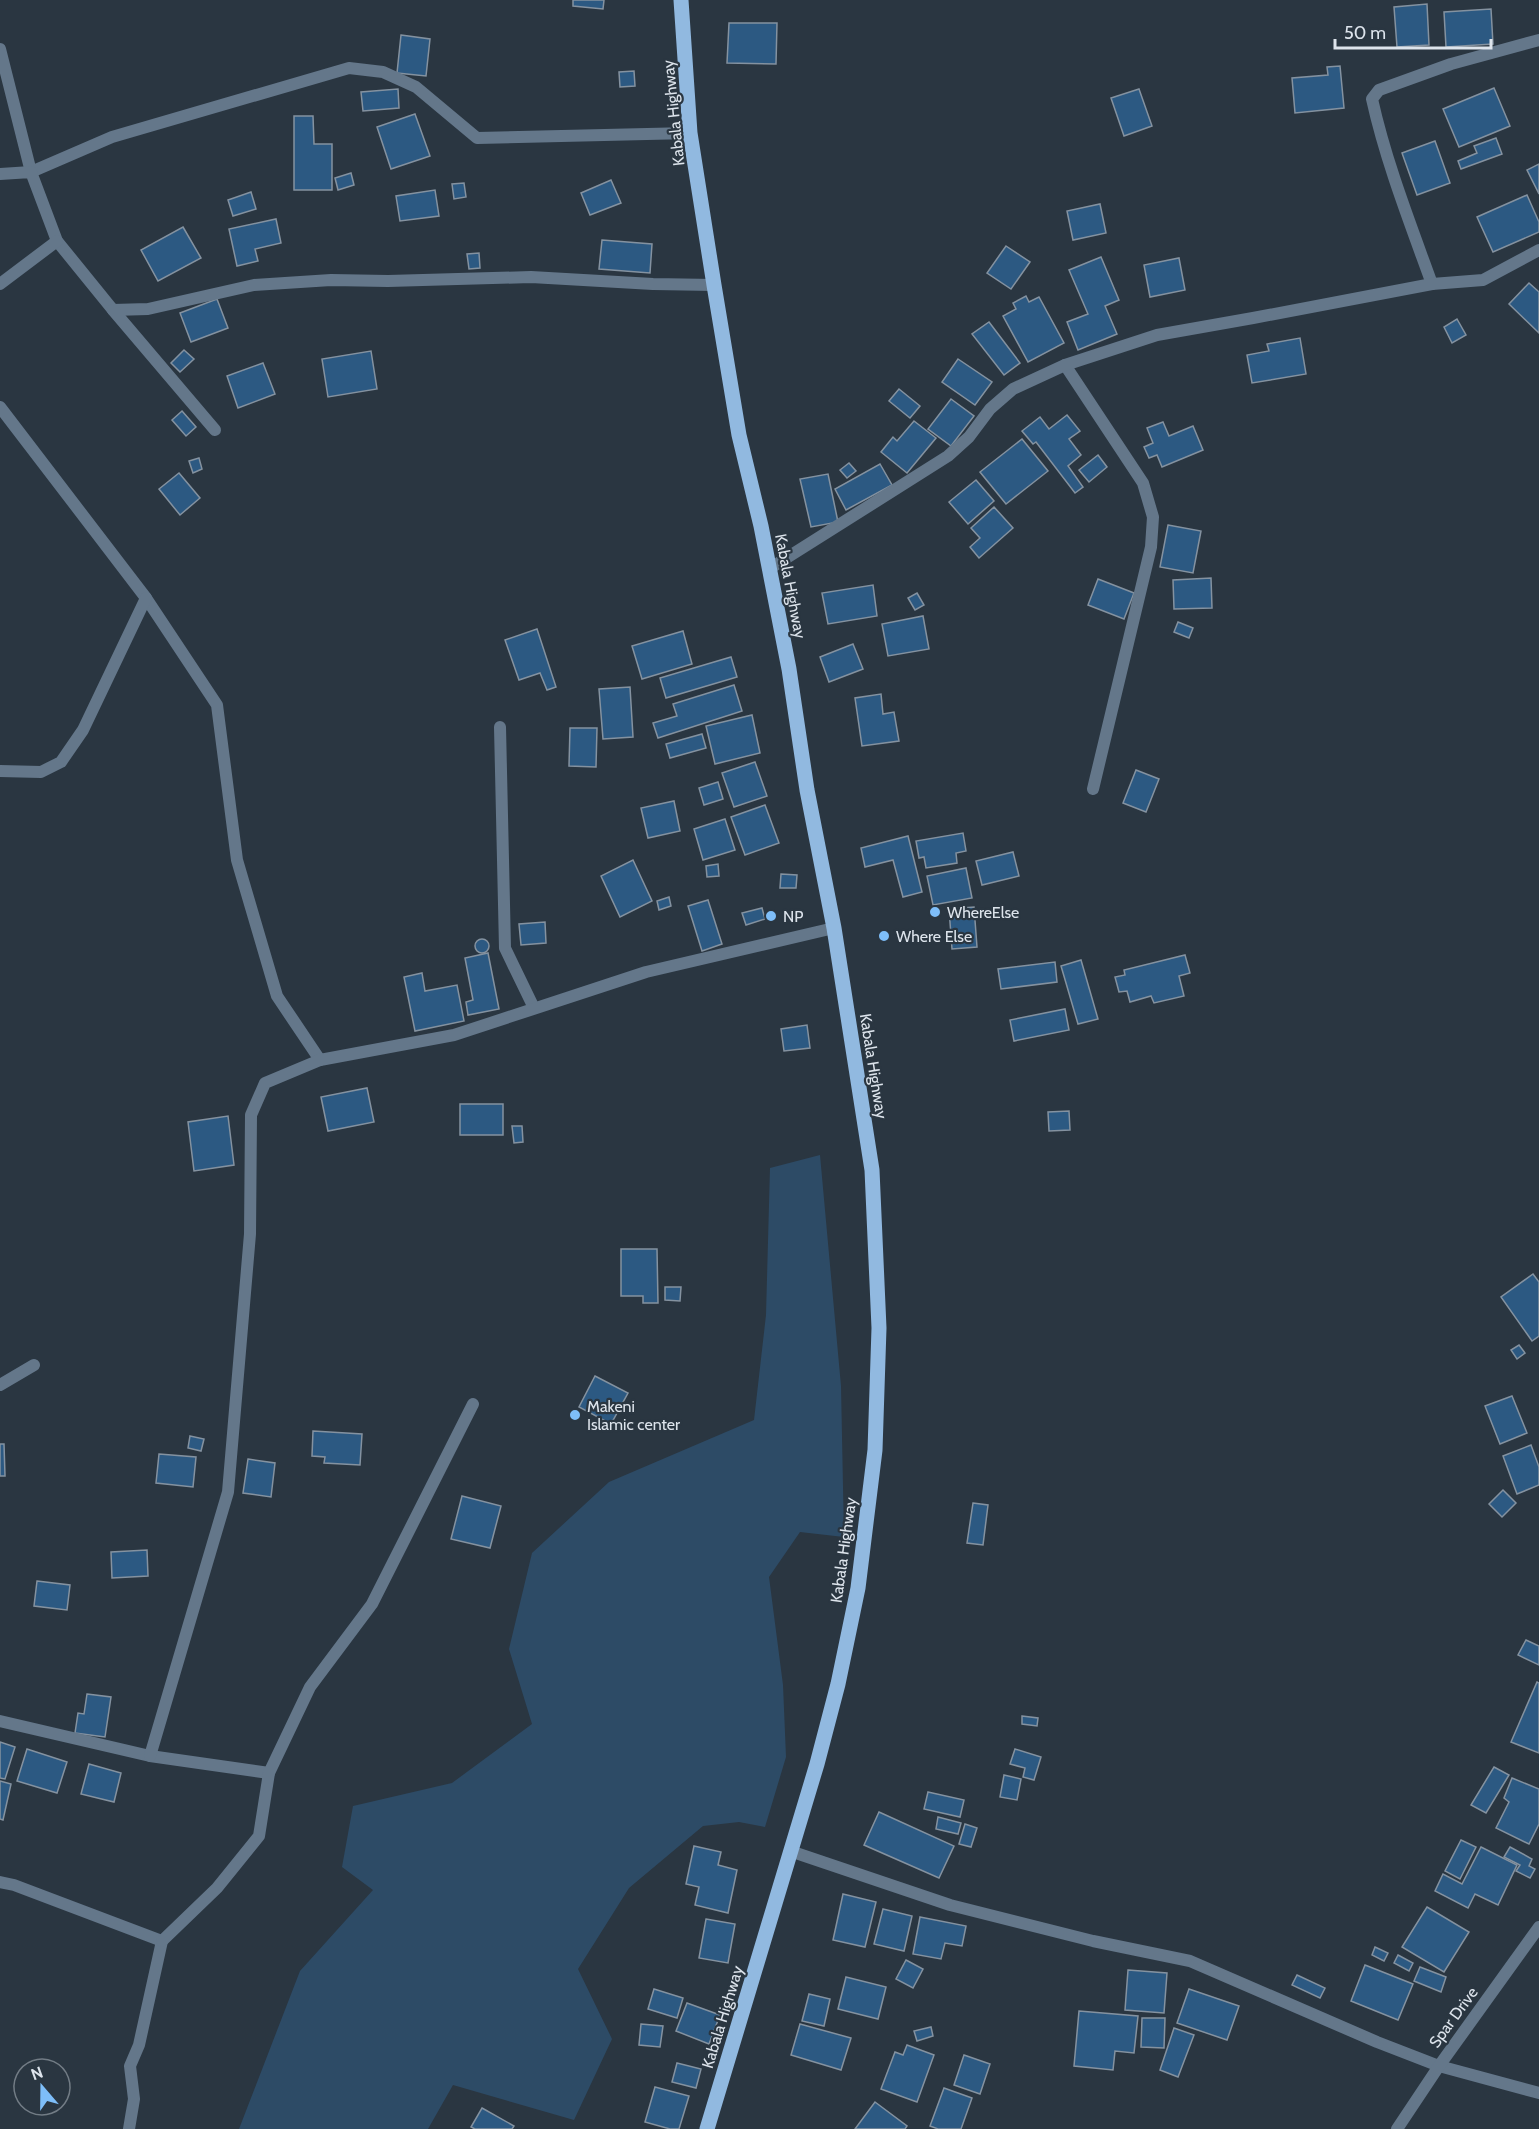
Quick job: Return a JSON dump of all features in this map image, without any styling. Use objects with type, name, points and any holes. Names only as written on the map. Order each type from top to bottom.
[{"type":"main road","name":"Kabala Highway","points":[[681,0],[690,133],[714,285],[739,435],[789,669],[807,790],[834,928],[872,1170],[879,1328],[875,1450],[858,1588],[838,1684],[817,1764],[707,2129]]},
{"type":"street","points":[[1432,284],[1377,125],[1372,99],[1379,90],[1451,64],[1539,40]]},
{"type":"street","points":[[0,50],[31,172],[57,241],[215,430]]},
{"type":"street","points":[[0,174],[31,172],[112,137],[349,68],[383,72],[416,87],[477,138],[690,133]]},
{"type":"street","points":[[0,284],[57,241]]},
{"type":"street","points":[[769,569],[948,456],[969,437],[990,409],[1013,388],[1065,365],[1157,335],[1432,284],[1483,280],[1539,250]]},
{"type":"street","points":[[113,310],[148,309],[254,285],[331,280],[388,281],[531,277],[714,285]]},
{"type":"street","points":[[1065,365],[1143,483],[1153,517],[1147,568],[1093,789]]},
{"type":"street","points":[[0,407],[146,598],[217,705],[240,871],[277,996],[320,1060]]},
{"type":"street","points":[[0,771],[41,772],[61,762],[83,730],[146,598]]},
{"type":"street","points":[[500,728],[505,948],[534,1008]]},
{"type":"street","points":[[150,1756],[228,1492],[250,1234],[251,1115],[264,1083],[320,1060],[454,1035],[646,972],[834,928]]},
{"type":"street","points":[[0,1385],[34,1365]]},
{"type":"street","points":[[129,2129],[134,2099],[130,2066],[140,2045],[162,1941],[218,1888],[259,1836],[269,1773],[310,1687],[372,1604],[473,1404]]},
{"type":"street","points":[[0,1721],[150,1756],[269,1773]]},
{"type":"street","points":[[790,1851],[950,1905],[1094,1941],[1190,1961],[1377,2042],[1439,2066],[1539,2093]]},
{"type":"street","points":[[0,1882],[14,1885],[162,1941]]},
{"type":"street","name":"Spar Drive","points":[[1397,2129],[1439,2066],[1539,1927]]},
{"type":"shaded area","points":[[820,1155],[841,1386],[844,1537],[800,1532],[769,1577],[783,1685],[786,1757],[765,1827],[739,1822],[703,1826],[629,1888],[578,1969],[612,2039],[574,2120],[453,2085],[428,2129],[239,2129],[300,1971],[373,1890],[342,1867],[353,1806],[452,1783],[532,1724],[509,1649],[532,1553],[609,1482],[754,1420],[766,1315],[770,1168]]},
{"type":"building","points":[[573,0],[604,0],[603,9],[573,6]]},
{"type":"building","points":[[1427,4],[1429,45],[1397,47],[1394,7]]},
{"type":"building","points":[[1491,9],[1493,44],[1446,47],[1444,12]]},
{"type":"building","points":[[729,23],[777,23],[776,64],[727,63]]},
{"type":"building","points":[[401,35],[430,39],[426,76],[397,73]]},
{"type":"building","points":[[1340,66],[1344,108],[1295,113],[1292,78],[1328,75],[1327,67]]},
{"type":"building","points":[[634,71],[635,86],[620,87],[619,72]]},
{"type":"building","points":[[1494,88],[1510,126],[1459,147],[1443,109]]},
{"type":"building","points":[[398,89],[399,108],[363,111],[361,92]]},
{"type":"building","points":[[1139,89],[1152,126],[1124,136],[1111,98]]},
{"type":"building","points":[[415,114],[430,156],[391,169],[377,127]]},
{"type":"building","points":[[294,116],[313,116],[314,144],[332,144],[332,190],[294,190]]},
{"type":"building","points":[[1496,138],[1502,154],[1461,169],[1458,161],[1477,153],[1474,146]]},
{"type":"building","points":[[1435,141],[1450,183],[1417,195],[1402,153]]},
{"type":"building","points":[[1539,164],[1539,194],[1527,170]]},
{"type":"building","points":[[351,173],[354,185],[338,190],[335,178]]},
{"type":"building","points":[[611,180],[621,203],[590,215],[581,193]]},
{"type":"building","points":[[464,183],[466,197],[454,199],[452,184]]},
{"type":"building","points":[[435,190],[439,216],[400,221],[396,196]]},
{"type":"building","points":[[251,192],[256,209],[233,216],[228,200]]},
{"type":"building","points":[[1527,195],[1539,222],[1539,232],[1493,252],[1477,217]]},
{"type":"building","points":[[1100,204],[1106,233],[1073,240],[1067,211]]},
{"type":"building","points":[[276,219],[281,243],[255,249],[258,261],[237,266],[229,229]]},
{"type":"building","points":[[183,227],[201,258],[158,281],[141,250]]},
{"type":"building","points":[[602,240],[652,244],[650,273],[599,269]]},
{"type":"building","points":[[1006,246],[1030,262],[1011,289],[987,273]]},
{"type":"building","points":[[479,253],[480,268],[469,269],[467,254]]},
{"type":"building","points":[[1101,257],[1119,300],[1105,306],[1117,334],[1078,350],[1067,322],[1088,314],[1069,270]]},
{"type":"building","points":[[1179,258],[1185,290],[1150,297],[1144,265]]},
{"type":"building","points":[[1529,283],[1539,292],[1539,333],[1509,304]]},
{"type":"building","points":[[1026,296],[1029,302],[1039,297],[1064,343],[1028,362],[1003,316],[1016,309],[1013,303]]},
{"type":"building","points":[[217,299],[228,328],[191,342],[180,313]]},
{"type":"building","points":[[1457,319],[1466,335],[1452,343],[1444,327]]},
{"type":"building","points":[[989,322],[1020,363],[1004,375],[972,334]]},
{"type":"building","points":[[1300,338],[1306,374],[1252,383],[1247,355],[1269,351],[1267,344]]},
{"type":"building","points":[[184,350],[194,359],[180,372],[171,363]]},
{"type":"building","points":[[371,351],[377,389],[328,397],[322,359]]},
{"type":"building","points":[[958,359],[992,382],[975,405],[942,382]]},
{"type":"building","points":[[263,363],[275,394],[238,408],[227,376]]},
{"type":"building","points":[[899,389],[920,406],[910,418],[889,401]]},
{"type":"building","points":[[951,399],[974,416],[951,446],[928,429]]},
{"type":"building","points":[[182,411],[196,427],[186,436],[172,420]]},
{"type":"building","points":[[1067,415],[1080,431],[1069,439],[1081,455],[1068,466],[1083,487],[1075,493],[1036,442],[1033,444],[1022,431],[1040,417],[1049,429]]},
{"type":"building","points":[[914,421],[936,438],[907,473],[881,452],[893,437],[897,441]]},
{"type":"building","points":[[1163,422],[1169,436],[1193,426],[1203,450],[1162,467],[1157,455],[1149,458],[1144,447],[1153,443],[1147,428]]},
{"type":"building","points":[[1022,439],[1048,471],[1006,504],[980,472]]},
{"type":"building","points":[[1098,455],[1107,467],[1089,482],[1079,470]]},
{"type":"building","points":[[199,458],[202,469],[193,473],[189,461]]},
{"type":"building","points":[[849,463],[856,471],[847,478],[840,470]]},
{"type":"building","points":[[880,464],[892,485],[846,510],[835,489]]},
{"type":"building","points":[[179,473],[200,498],[180,515],[159,489]]},
{"type":"building","points":[[828,474],[838,522],[811,527],[800,479]]},
{"type":"building","points":[[976,480],[994,501],[968,524],[949,502]]},
{"type":"building","points":[[994,507],[1013,528],[979,558],[970,547],[980,538],[971,528]]},
{"type":"building","points":[[1168,525],[1201,531],[1193,573],[1160,567]]},
{"type":"building","points":[[1211,578],[1212,608],[1174,609],[1173,580]]},
{"type":"building","points":[[1098,579],[1134,593],[1124,619],[1088,605]]},
{"type":"building","points":[[873,585],[877,616],[828,624],[822,593]]},
{"type":"building","points":[[917,593],[924,605],[915,610],[908,598]]},
{"type":"building","points":[[923,616],[929,649],[888,656],[882,624]]},
{"type":"building","points":[[1178,622],[1193,628],[1189,638],[1174,632]]},
{"type":"building","points":[[537,629],[556,687],[547,690],[540,673],[519,680],[505,640]]},
{"type":"building","points":[[683,631],[692,664],[642,679],[632,646]]},
{"type":"building","points":[[853,644],[863,669],[829,682],[820,657]]},
{"type":"building","points":[[731,657],[737,677],[666,698],[660,678]]},
{"type":"building","points":[[734,685],[742,711],[658,738],[653,723],[677,716],[673,704]]},
{"type":"building","points":[[630,687],[633,737],[603,739],[599,689]]},
{"type":"building","points":[[881,694],[883,714],[894,712],[899,741],[862,746],[855,698]]},
{"type":"building","points":[[752,715],[760,753],[715,764],[706,726]]},
{"type":"building","points":[[570,728],[597,728],[596,767],[569,766]]},
{"type":"building","points":[[702,734],[706,748],[670,758],[666,744]]},
{"type":"building","points":[[755,762],[767,796],[734,807],[722,773]]},
{"type":"building","points":[[1136,770],[1159,779],[1146,812],[1123,803]]},
{"type":"building","points":[[718,782],[723,799],[704,805],[699,788]]},
{"type":"building","points":[[674,801],[680,831],[648,838],[641,808]]},
{"type":"building","points":[[765,805],[779,843],[745,855],[731,817]]},
{"type":"building","points":[[725,819],[735,850],[703,860],[694,829]]},
{"type":"building","points":[[963,833],[966,851],[956,853],[957,863],[926,868],[924,857],[919,858],[916,841]]},
{"type":"building","points":[[908,836],[922,892],[903,897],[893,860],[865,867],[861,848]]},
{"type":"building","points":[[1013,852],[1019,876],[982,885],[976,861]]},
{"type":"building","points":[[633,860],[652,901],[620,917],[601,876]]},
{"type":"building","points":[[718,864],[719,876],[707,877],[706,866]]},
{"type":"building","points":[[966,868],[972,898],[933,905],[927,876]]},
{"type":"building","points":[[781,874],[797,875],[796,888],[780,888]]},
{"type":"building","points":[[669,897],[671,906],[659,910],[657,901]]},
{"type":"building","points":[[708,900],[722,944],[702,951],[688,906]]},
{"type":"building","points":[[974,907],[977,947],[952,949],[949,909]]},
{"type":"building","points":[[762,908],[765,919],[746,925],[742,913]]},
{"type":"building","points":[[545,922],[546,943],[521,945],[519,924]]},
{"type":"building","points":[[482,939],[487,941],[489,946],[487,951],[482,953],[477,951],[475,946],[477,941]]},
{"type":"building","points":[[488,953],[499,1009],[468,1015],[466,1002],[473,1000],[465,958]]},
{"type":"building","points":[[1185,955],[1190,973],[1179,976],[1184,996],[1154,1003],[1151,996],[1130,1002],[1127,991],[1119,992],[1115,977],[1125,975],[1124,970]]},
{"type":"building","points":[[1081,960],[1098,1019],[1078,1024],[1061,966]]},
{"type":"building","points":[[1055,962],[1057,982],[1001,989],[998,969]]},
{"type":"building","points":[[422,973],[425,991],[457,985],[464,1021],[415,1031],[404,977]]},
{"type":"building","points":[[1065,1009],[1069,1030],[1014,1041],[1010,1020]]},
{"type":"building","points":[[807,1025],[810,1048],[784,1051],[781,1029]]},
{"type":"building","points":[[367,1088],[374,1122],[328,1131],[321,1097]]},
{"type":"building","points":[[460,1104],[503,1104],[503,1135],[460,1135]]},
{"type":"building","points":[[1069,1111],[1070,1130],[1049,1131],[1048,1112]]},
{"type":"building","points":[[228,1116],[234,1165],[194,1171],[188,1122]]},
{"type":"building","points":[[512,1126],[522,1126],[523,1142],[514,1143]]},
{"type":"building","points":[[621,1249],[657,1249],[658,1303],[643,1303],[643,1296],[621,1296]]},
{"type":"building","points":[[1533,1274],[1539,1282],[1539,1336],[1532,1341],[1501,1297]]},
{"type":"building","points":[[665,1287],[681,1287],[680,1301],[665,1300]]},
{"type":"building","points":[[1519,1345],[1525,1353],[1517,1359],[1511,1350]]},
{"type":"building","points":[[595,1376],[628,1393],[611,1424],[579,1407]]},
{"type":"building","points":[[1512,1396],[1527,1433],[1500,1444],[1485,1406]]},
{"type":"building","points":[[313,1431],[362,1434],[360,1465],[324,1463],[325,1457],[312,1456]]},
{"type":"building","points":[[190,1436],[204,1439],[201,1451],[188,1448]]},
{"type":"building","points":[[0,1444],[4,1444],[5,1476],[0,1476]]},
{"type":"building","points":[[1531,1445],[1539,1467],[1539,1485],[1517,1494],[1503,1456]]},
{"type":"building","points":[[159,1454],[196,1457],[193,1487],[156,1483]]},
{"type":"building","points":[[248,1459],[275,1463],[271,1497],[243,1493]]},
{"type":"building","points":[[1503,1490],[1516,1503],[1502,1517],[1489,1504]]},
{"type":"building","points":[[462,1496],[501,1506],[490,1548],[451,1539]]},
{"type":"building","points":[[973,1503],[988,1505],[983,1545],[967,1543]]},
{"type":"building","points":[[147,1550],[148,1576],[112,1578],[111,1552]]},
{"type":"building","points":[[37,1581],[70,1585],[67,1610],[34,1606]]},
{"type":"building","points":[[1526,1640],[1539,1646],[1539,1665],[1518,1655]]},
{"type":"building","points":[[1537,1682],[1539,1683],[1539,1753],[1511,1742]]},
{"type":"building","points":[[87,1694],[111,1697],[105,1737],[75,1733],[78,1713],[84,1714]]},
{"type":"building","points":[[1022,1716],[1038,1718],[1037,1726],[1022,1724]]},
{"type":"building","points":[[0,1742],[15,1747],[5,1779],[0,1778]]},
{"type":"building","points":[[27,1749],[67,1762],[57,1793],[17,1781]]},
{"type":"building","points":[[1015,1749],[1041,1757],[1034,1780],[1023,1777],[1025,1768],[1010,1764]]},
{"type":"building","points":[[89,1764],[121,1773],[114,1802],[81,1794]]},
{"type":"building","points":[[1494,1767],[1509,1775],[1486,1813],[1471,1805]]},
{"type":"building","points":[[1004,1775],[1021,1779],[1017,1800],[1000,1797]]},
{"type":"building","points":[[1512,1778],[1539,1789],[1539,1824],[1529,1844],[1496,1828],[1509,1802],[1504,1798]]},
{"type":"building","points":[[0,1781],[11,1784],[3,1820],[0,1819]]},
{"type":"building","points":[[928,1792],[964,1800],[960,1817],[924,1809]]},
{"type":"building","points":[[879,1812],[954,1846],[939,1878],[864,1845]]},
{"type":"building","points":[[938,1817],[961,1823],[958,1834],[936,1829]]},
{"type":"building","points":[[965,1824],[977,1828],[971,1847],[959,1844]]},
{"type":"building","points":[[1461,1840],[1476,1847],[1460,1879],[1445,1871]]},
{"type":"building","points":[[694,1846],[721,1852],[718,1865],[737,1870],[728,1913],[695,1905],[699,1887],[686,1884]]},
{"type":"building","points":[[1481,1847],[1517,1865],[1498,1905],[1475,1894],[1468,1908],[1435,1891],[1443,1874],[1462,1884]]},
{"type":"building","points":[[1510,1847],[1532,1859],[1529,1866],[1535,1869],[1530,1878],[1516,1871],[1520,1865],[1504,1857]]},
{"type":"building","points":[[843,1894],[876,1902],[865,1947],[833,1940]]},
{"type":"building","points":[[1427,1907],[1469,1932],[1444,1972],[1402,1947]]},
{"type":"building","points":[[883,1909],[912,1916],[904,1951],[874,1944]]},
{"type":"building","points":[[920,1917],[966,1926],[962,1946],[945,1943],[941,1959],[913,1954]]},
{"type":"building","points":[[706,1919],[735,1924],[728,1963],[699,1958]]},
{"type":"building","points":[[1375,1947],[1388,1953],[1384,1961],[1372,1955]]},
{"type":"building","points":[[1398,1955],[1413,1963],[1409,1971],[1394,1963]]},
{"type":"building","points":[[906,1960],[923,1969],[913,1988],[896,1979]]},
{"type":"building","points":[[1365,1965],[1413,1984],[1398,2020],[1351,2001]]},
{"type":"building","points":[[1420,1967],[1446,1977],[1441,1992],[1414,1981]]},
{"type":"building","points":[[1128,1970],[1167,1973],[1164,2013],[1125,2010]]},
{"type":"building","points":[[1297,1975],[1325,1988],[1320,1998],[1292,1985]]},
{"type":"building","points":[[846,1977],[886,1987],[878,2019],[838,2009]]},
{"type":"building","points":[[654,1989],[683,1998],[677,2018],[648,2009]]},
{"type":"building","points":[[1189,1989],[1239,2006],[1227,2040],[1177,2023]]},
{"type":"building","points":[[809,1994],[830,1999],[824,2026],[802,2021]]},
{"type":"building","points":[[687,2003],[720,2015],[709,2044],[676,2031]]},
{"type":"building","points":[[1079,2011],[1138,2016],[1134,2053],[1115,2051],[1113,2070],[1074,2066]]},
{"type":"building","points":[[1142,2018],[1165,2018],[1164,2048],[1141,2047]]},
{"type":"building","points":[[641,2024],[663,2026],[660,2047],[639,2045]]},
{"type":"building","points":[[800,2024],[851,2038],[841,2070],[791,2055]]},
{"type":"building","points":[[931,2027],[933,2036],[917,2041],[914,2031]]},
{"type":"building","points":[[1174,2028],[1194,2035],[1178,2077],[1160,2070]]},
{"type":"building","points":[[907,2045],[934,2055],[917,2102],[881,2089],[895,2052],[903,2055]]},
{"type":"building","points":[[964,2055],[990,2064],[980,2094],[954,2085]]},
{"type":"building","points":[[677,2063],[701,2069],[696,2088],[672,2082]]},
{"type":"building","points":[[655,2087],[689,2096],[679,2129],[670,2129],[645,2122]]},
{"type":"building","points":[[944,2088],[972,2098],[961,2129],[938,2129],[930,2126]]},
{"type":"building","points":[[875,2102],[907,2126],[905,2129],[855,2129]]},
{"type":"building","points":[[482,2108],[514,2126],[512,2129],[475,2129],[471,2127]]},
{"type":"place","name":"WhereElse","points":[[935,912]]},
{"type":"place","name":"NP","points":[[771,916]]},
{"type":"place","name":"Where Else","points":[[884,936]]},
{"type":"place","name":"Makeni Islamic center","points":[[575,1415]]}]
